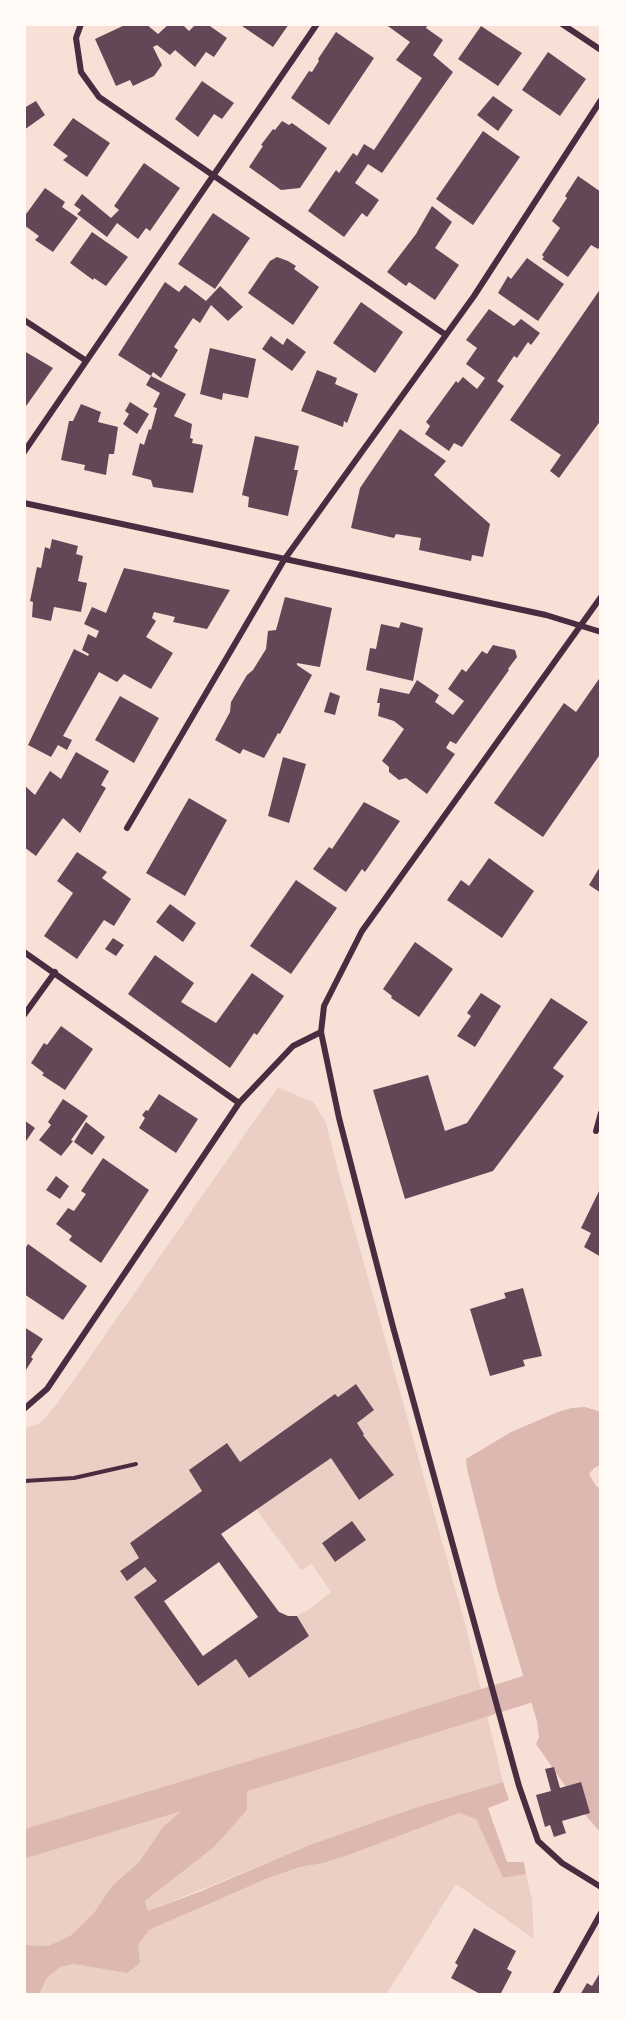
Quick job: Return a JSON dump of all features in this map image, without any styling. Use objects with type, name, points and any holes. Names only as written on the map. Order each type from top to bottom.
[{"type":"street","points":[[81,24],[76,38],[81,72],[99,97],[446,335]]},
{"type":"street","points":[[24,452],[317,24]]},
{"type":"street","points":[[562,24],[601,50]]},
{"type":"street","points":[[127,828],[284,560],[474,296],[601,100]]},
{"type":"street","points":[[24,320],[85,360]]},
{"type":"street","points":[[24,503],[546,615],[601,632]]},
{"type":"street","points":[[601,597],[362,931],[324,1006],[321,1032],[339,1118],[393,1327],[519,1786],[538,1841],[562,1863],[601,1887]]},
{"type":"street","points":[[24,952],[239,1103]]},
{"type":"street","points":[[24,1015],[55,972]]},
{"type":"street","points":[[24,1409],[47,1389],[239,1103],[293,1046],[321,1032]]},
{"type":"street","points":[[596,1131],[601,1113]]},
{"type":"street","points":[[555,1995],[601,1912]]},
{"type":"path","points":[[24,1481],[74,1478],[136,1464]]},
{"type":"shaded area","points":[[278,1087],[314,1103],[326,1123],[466,1627],[503,1782],[272,1861],[148,1911],[145,1901],[213,1848],[247,1790],[224,1786],[198,1796],[163,1827],[139,1862],[112,1886],[93,1914],[70,1936],[48,1946],[24,1945],[24,1429],[40,1423],[57,1404]],"holes":[[[356,1384],[374,1410],[357,1423],[363,1435],[394,1475],[359,1500],[331,1458],[256,1509],[301,1570],[312,1564],[331,1592],[297,1616],[309,1636],[249,1678],[236,1659],[197,1686],[134,1597],[157,1581],[145,1567],[127,1581],[120,1572],[139,1558],[130,1543]],[[352,1522],[366,1540],[335,1562],[322,1542]]]},
{"type":"shaded area","points":[[585,1407],[601,1412],[601,1465],[589,1474],[596,1486],[601,1489],[601,1833],[587,1817],[536,1744],[539,1737],[537,1721],[498,1592],[466,1459],[511,1432],[558,1412]]},
{"type":"shaded area","points":[[503,1782],[509,1800],[488,1808],[507,1862],[524,1862],[526,1874],[503,1878],[476,1819],[459,1813],[351,1854],[324,1863],[300,1867],[266,1879],[149,1930],[138,1945],[140,1963],[127,1973],[74,1964],[60,1967],[46,1979],[39,1995],[24,1995],[24,1945],[48,1946],[70,1936],[93,1914],[112,1886],[139,1862],[163,1827],[198,1796],[224,1786],[247,1790],[247,1810],[213,1848],[145,1901],[148,1911],[310,1845],[412,1809]]},
{"type":"shaded area","points":[[459,1813],[476,1819],[503,1878],[526,1874],[532,1900],[534,1939],[456,1884],[386,1995],[39,1995],[46,1979],[60,1967],[74,1964],[127,1973],[138,1945],[149,1930],[266,1879],[300,1867],[324,1863]]},
{"type":"building","points":[[127,24],[146,24],[158,34],[169,24],[182,24],[189,31],[196,24],[207,24],[227,38],[214,57],[206,52],[195,67],[175,50],[170,55],[157,45],[153,47],[162,65],[154,76],[133,86],[130,80],[116,86],[95,39]]},
{"type":"building","points":[[243,24],[289,24],[273,47],[242,26]]},
{"type":"building","points":[[385,24],[428,24],[426,28],[443,40],[433,55],[453,72],[382,173],[368,164],[355,183],[379,200],[367,217],[362,213],[344,237],[308,211],[336,170],[339,173],[353,153],[357,156],[364,144],[374,150],[422,78],[396,60],[410,42]]},
{"type":"building","points":[[481,26],[522,53],[498,86],[458,59]]},
{"type":"building","points":[[336,32],[374,58],[329,125],[291,98],[309,71],[312,72]]},
{"type":"building","points":[[548,52],[586,79],[560,116],[522,90]]},
{"type":"building","points":[[202,81],[234,103],[222,119],[214,114],[198,137],[175,119]]},
{"type":"building","points":[[493,96],[513,110],[498,131],[477,115]]},
{"type":"building","points":[[36,101],[45,115],[24,130],[24,108]]},
{"type":"building","points":[[73,118],[110,143],[87,177],[63,160],[68,156],[53,145]]},
{"type":"building","points":[[282,121],[289,125],[292,123],[327,148],[300,188],[281,190],[249,167],[263,146],[261,145]]},
{"type":"building","points":[[483,131],[520,157],[473,225],[436,199]]},
{"type":"building","points":[[144,163],[180,188],[150,231],[146,228],[138,239],[117,223],[107,237],[77,214],[81,210],[74,205],[82,194],[111,218],[119,210],[114,206]]},
{"type":"building","points":[[578,176],[601,192],[601,245],[598,249],[591,245],[568,277],[542,259],[544,257],[542,255],[560,228],[552,221]]},
{"type":"building","points":[[45,188],[65,202],[62,207],[78,218],[53,252],[35,240],[39,236],[24,225],[24,217]]},
{"type":"building","points":[[432,206],[452,222],[435,248],[459,265],[435,300],[409,282],[406,286],[387,272],[416,234]]},
{"type":"building","points":[[213,213],[250,238],[215,289],[178,264]]},
{"type":"building","points":[[92,232],[128,257],[106,286],[94,278],[93,280],[70,263]]},
{"type":"building","points":[[277,257],[296,266],[294,269],[319,287],[293,325],[248,293],[270,261]]},
{"type":"building","points":[[527,258],[564,284],[538,321],[498,293],[508,276],[511,279]]},
{"type":"building","points":[[165,282],[179,292],[185,285],[206,301],[220,286],[243,307],[228,321],[211,305],[200,323],[193,318],[174,347],[178,350],[161,378],[153,372],[151,376],[118,355]]},
{"type":"building","points":[[601,288],[601,420],[559,478],[550,471],[561,455],[510,420]]},
{"type":"building","points":[[361,302],[403,332],[375,373],[333,343]]},
{"type":"building","points":[[489,309],[514,326],[521,319],[540,333],[531,345],[528,342],[517,358],[514,356],[497,381],[504,386],[462,447],[454,443],[449,451],[425,434],[430,426],[426,422],[456,381],[458,383],[463,377],[477,389],[485,378],[466,364],[477,348],[466,340]]},
{"type":"building","points":[[271,336],[283,345],[287,338],[306,352],[292,371],[262,349]]},
{"type":"building","points":[[210,348],[256,359],[248,398],[223,393],[222,400],[200,394]]},
{"type":"building","points":[[24,351],[53,368],[24,409]]},
{"type":"building","points":[[317,370],[337,378],[335,384],[358,394],[347,423],[344,421],[343,427],[301,411]]},
{"type":"building","points":[[151,376],[186,394],[174,416],[192,424],[190,438],[193,439],[192,443],[203,445],[193,493],[153,487],[151,480],[132,475],[140,443],[144,445],[149,429],[151,430],[157,408],[153,407],[160,393],[146,385]]},
{"type":"building","points":[[130,402],[149,414],[137,434],[123,424],[129,414],[125,411]]},
{"type":"building","points":[[81,404],[101,412],[98,422],[118,427],[114,454],[109,454],[106,475],[84,470],[85,465],[61,460],[69,421],[73,421]]},
{"type":"building","points":[[400,429],[446,461],[434,475],[490,524],[483,557],[472,555],[471,561],[419,550],[421,538],[396,534],[394,538],[351,528],[360,488]]},
{"type":"building","points":[[255,436],[299,446],[294,470],[298,470],[288,516],[248,507],[249,497],[242,495]]},
{"type":"building","points":[[52,539],[78,546],[76,554],[83,556],[78,581],[87,583],[81,612],[54,607],[51,621],[32,617],[33,602],[30,601],[37,567],[41,568],[45,547],[50,549]]},
{"type":"building","points":[[124,568],[230,590],[207,629],[173,622],[175,617],[154,612],[152,618],[156,621],[146,637],[173,653],[151,689],[124,674],[117,682],[99,672],[63,736],[72,740],[67,750],[58,745],[51,757],[28,745],[74,649],[88,656],[89,654],[82,650],[88,634],[96,638],[99,631],[84,624],[92,607],[106,613]]},
{"type":"building","points":[[285,597],[332,608],[320,667],[297,663],[312,675],[280,734],[278,733],[264,758],[243,749],[240,754],[215,740],[230,712],[231,702],[266,649],[268,631],[276,630]]},
{"type":"building","points":[[401,622],[423,628],[413,681],[366,670],[370,648],[376,649],[381,624],[399,628]]},
{"type":"building","points":[[493,645],[515,650],[517,657],[456,744],[450,741],[446,748],[455,754],[427,794],[406,778],[399,780],[389,772],[389,767],[382,761],[404,729],[394,721],[378,716],[380,703],[377,703],[380,688],[409,694],[417,680],[439,695],[435,702],[453,715],[464,701],[448,689],[462,669],[466,672],[482,651],[487,654]]},
{"type":"building","points":[[601,676],[601,753],[543,837],[494,803],[564,703],[576,712]]},
{"type":"building","points":[[330,692],[340,696],[335,715],[324,712]]},
{"type":"building","points":[[120,696],[159,718],[134,763],[95,740]]},
{"type":"building","points":[[76,752],[109,771],[101,785],[106,788],[80,833],[63,818],[36,856],[24,847],[24,785],[35,795],[50,771],[61,779]]},
{"type":"building","points":[[283,757],[306,764],[289,823],[268,816]]},
{"type":"building","points":[[189,798],[227,820],[185,896],[146,873]]},
{"type":"building","points":[[364,802],[400,821],[365,872],[362,869],[346,892],[313,869],[329,847],[332,849]]},
{"type":"building","points":[[77,852],[107,872],[102,878],[131,899],[114,926],[104,920],[77,959],[44,936],[73,893],[57,881]]},
{"type":"building","points":[[489,858],[534,891],[502,938],[447,900],[461,880],[469,886]]},
{"type":"building","points":[[601,865],[601,893],[589,885]]},
{"type":"building","points":[[296,880],[337,908],[291,974],[250,946]]},
{"type":"building","points":[[170,904],[196,923],[183,942],[156,922]]},
{"type":"building","points":[[113,938],[124,945],[116,956],[105,949]]},
{"type":"building","points":[[415,942],[453,969],[419,1017],[391,998],[392,996],[383,989]]},
{"type":"building","points":[[155,955],[194,983],[181,1002],[216,1023],[252,973],[284,996],[257,1035],[254,1033],[230,1068],[128,994]]},
{"type":"building","points":[[481,993],[501,1006],[475,1047],[457,1036],[471,1016],[467,1013]]},
{"type":"building","points":[[551,998],[588,1022],[553,1068],[564,1076],[493,1171],[405,1199],[373,1090],[428,1075],[445,1131],[467,1123]]},
{"type":"building","points":[[61,1026],[93,1049],[65,1090],[42,1075],[44,1073],[31,1063],[44,1043],[47,1045]]},
{"type":"building","points":[[159,1094],[198,1119],[176,1153],[139,1128],[145,1118],[142,1115],[146,1110],[148,1111]]},
{"type":"building","points":[[63,1099],[88,1116],[61,1156],[39,1140],[51,1125],[48,1122]]},
{"type":"building","points":[[24,1120],[35,1128],[24,1144]]},
{"type":"building","points":[[86,1122],[105,1137],[92,1155],[74,1142]]},
{"type":"building","points":[[103,1158],[149,1190],[101,1263],[69,1240],[72,1236],[56,1224],[68,1208],[74,1211],[86,1194],[81,1191]]},
{"type":"building","points":[[56,1176],[69,1186],[60,1199],[46,1190]]},
{"type":"building","points":[[601,1187],[601,1257],[584,1247],[591,1233],[581,1228]]},
{"type":"building","points":[[28,1244],[87,1286],[63,1320],[24,1294],[24,1251]]},
{"type":"building","points":[[523,1288],[542,1356],[523,1360],[525,1366],[490,1376],[470,1309],[506,1298],[504,1293]]},
{"type":"building","points":[[24,1327],[43,1339],[24,1373]]},
{"type":"building","points":[[356,1384],[374,1410],[357,1423],[363,1435],[394,1475],[359,1500],[331,1458],[221,1534],[279,1612],[288,1616],[297,1616],[309,1636],[249,1678],[236,1659],[198,1686],[134,1597],[157,1581],[145,1567],[127,1581],[120,1571],[139,1558],[130,1543],[202,1491],[189,1470],[227,1443],[240,1462],[335,1394],[338,1397]],"holes":[[[219,1562],[258,1617],[203,1656],[164,1601]]]},
{"type":"building","points":[[352,1521],[366,1540],[335,1562],[322,1543]]},
{"type":"building","points":[[554,1767],[560,1788],[581,1782],[590,1813],[562,1821],[566,1833],[554,1837],[550,1825],[545,1827],[536,1795],[551,1791],[545,1769]]},
{"type":"building","points":[[474,1928],[516,1951],[507,1969],[512,1972],[500,1995],[482,1995],[451,1978],[458,1965],[455,1963]]},
{"type":"building","points":[[601,1971],[601,1995],[580,1995],[587,1983],[592,1986]]},
{"type":"waterway","points":[[24,1844],[601,1666]]}]
